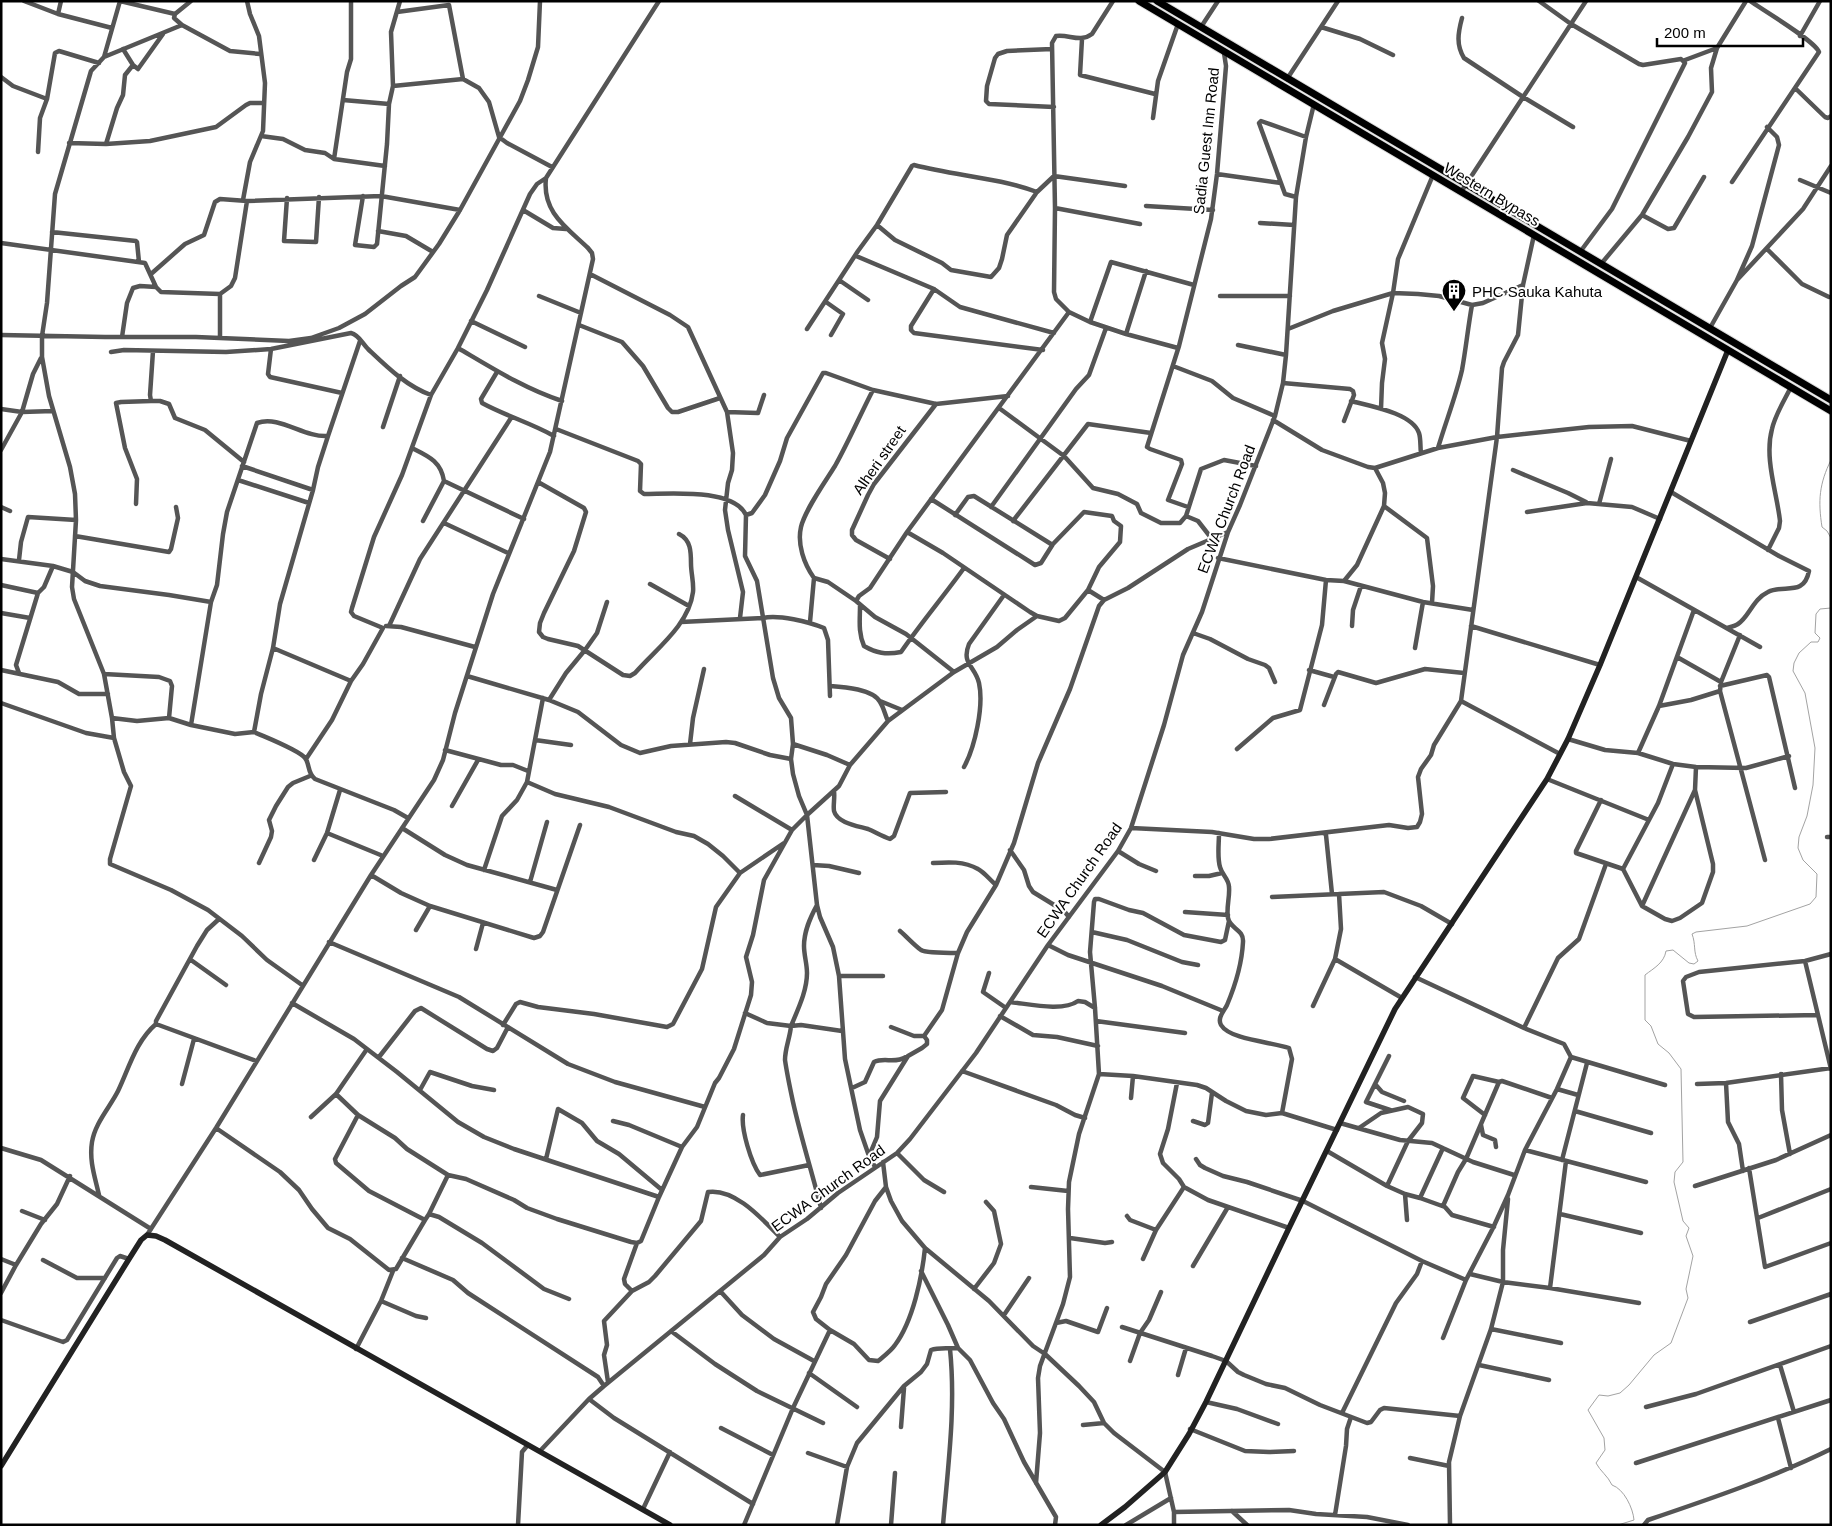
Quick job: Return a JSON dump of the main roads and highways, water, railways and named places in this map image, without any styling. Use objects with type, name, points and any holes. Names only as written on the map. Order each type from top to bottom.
[{"type":"main road","name":"Western Bypass","points":[[1138,1],[1831,411]]},
{"type":"main road","name":"Western Bypass","points":[[1157,1],[1831,400]]},
{"type":"waterway","points":[[1831,460],[1824,477],[1820,501],[1822,527],[1831,538]]},
{"type":"waterway","points":[[1618,1525],[1634,1520],[1633,1515],[1624,1495],[1612,1485],[1596,1463],[1605,1450],[1604,1438],[1588,1410],[1599,1395],[1608,1396],[1620,1393],[1654,1355],[1671,1343],[1688,1298],[1686,1289],[1693,1256],[1686,1236],[1689,1228],[1683,1221],[1674,1182],[1675,1172],[1683,1162],[1681,1069],[1669,1053],[1658,1044],[1651,1026],[1645,1020],[1645,975],[1661,962],[1666,951],[1673,950],[1689,963],[1694,964],[1698,961],[1692,934],[1696,932],[1747,926],[1810,904],[1816,897],[1817,874],[1803,860],[1798,848],[1799,837],[1807,816],[1813,785],[1815,748],[1805,693],[1793,671],[1794,663],[1799,653],[1811,642],[1818,642],[1820,638],[1815,633],[1816,614],[1820,609],[1831,608]]},
{"type":"place","name":"PHC Sauka Kahuta","points":[[1454,312]]}]
